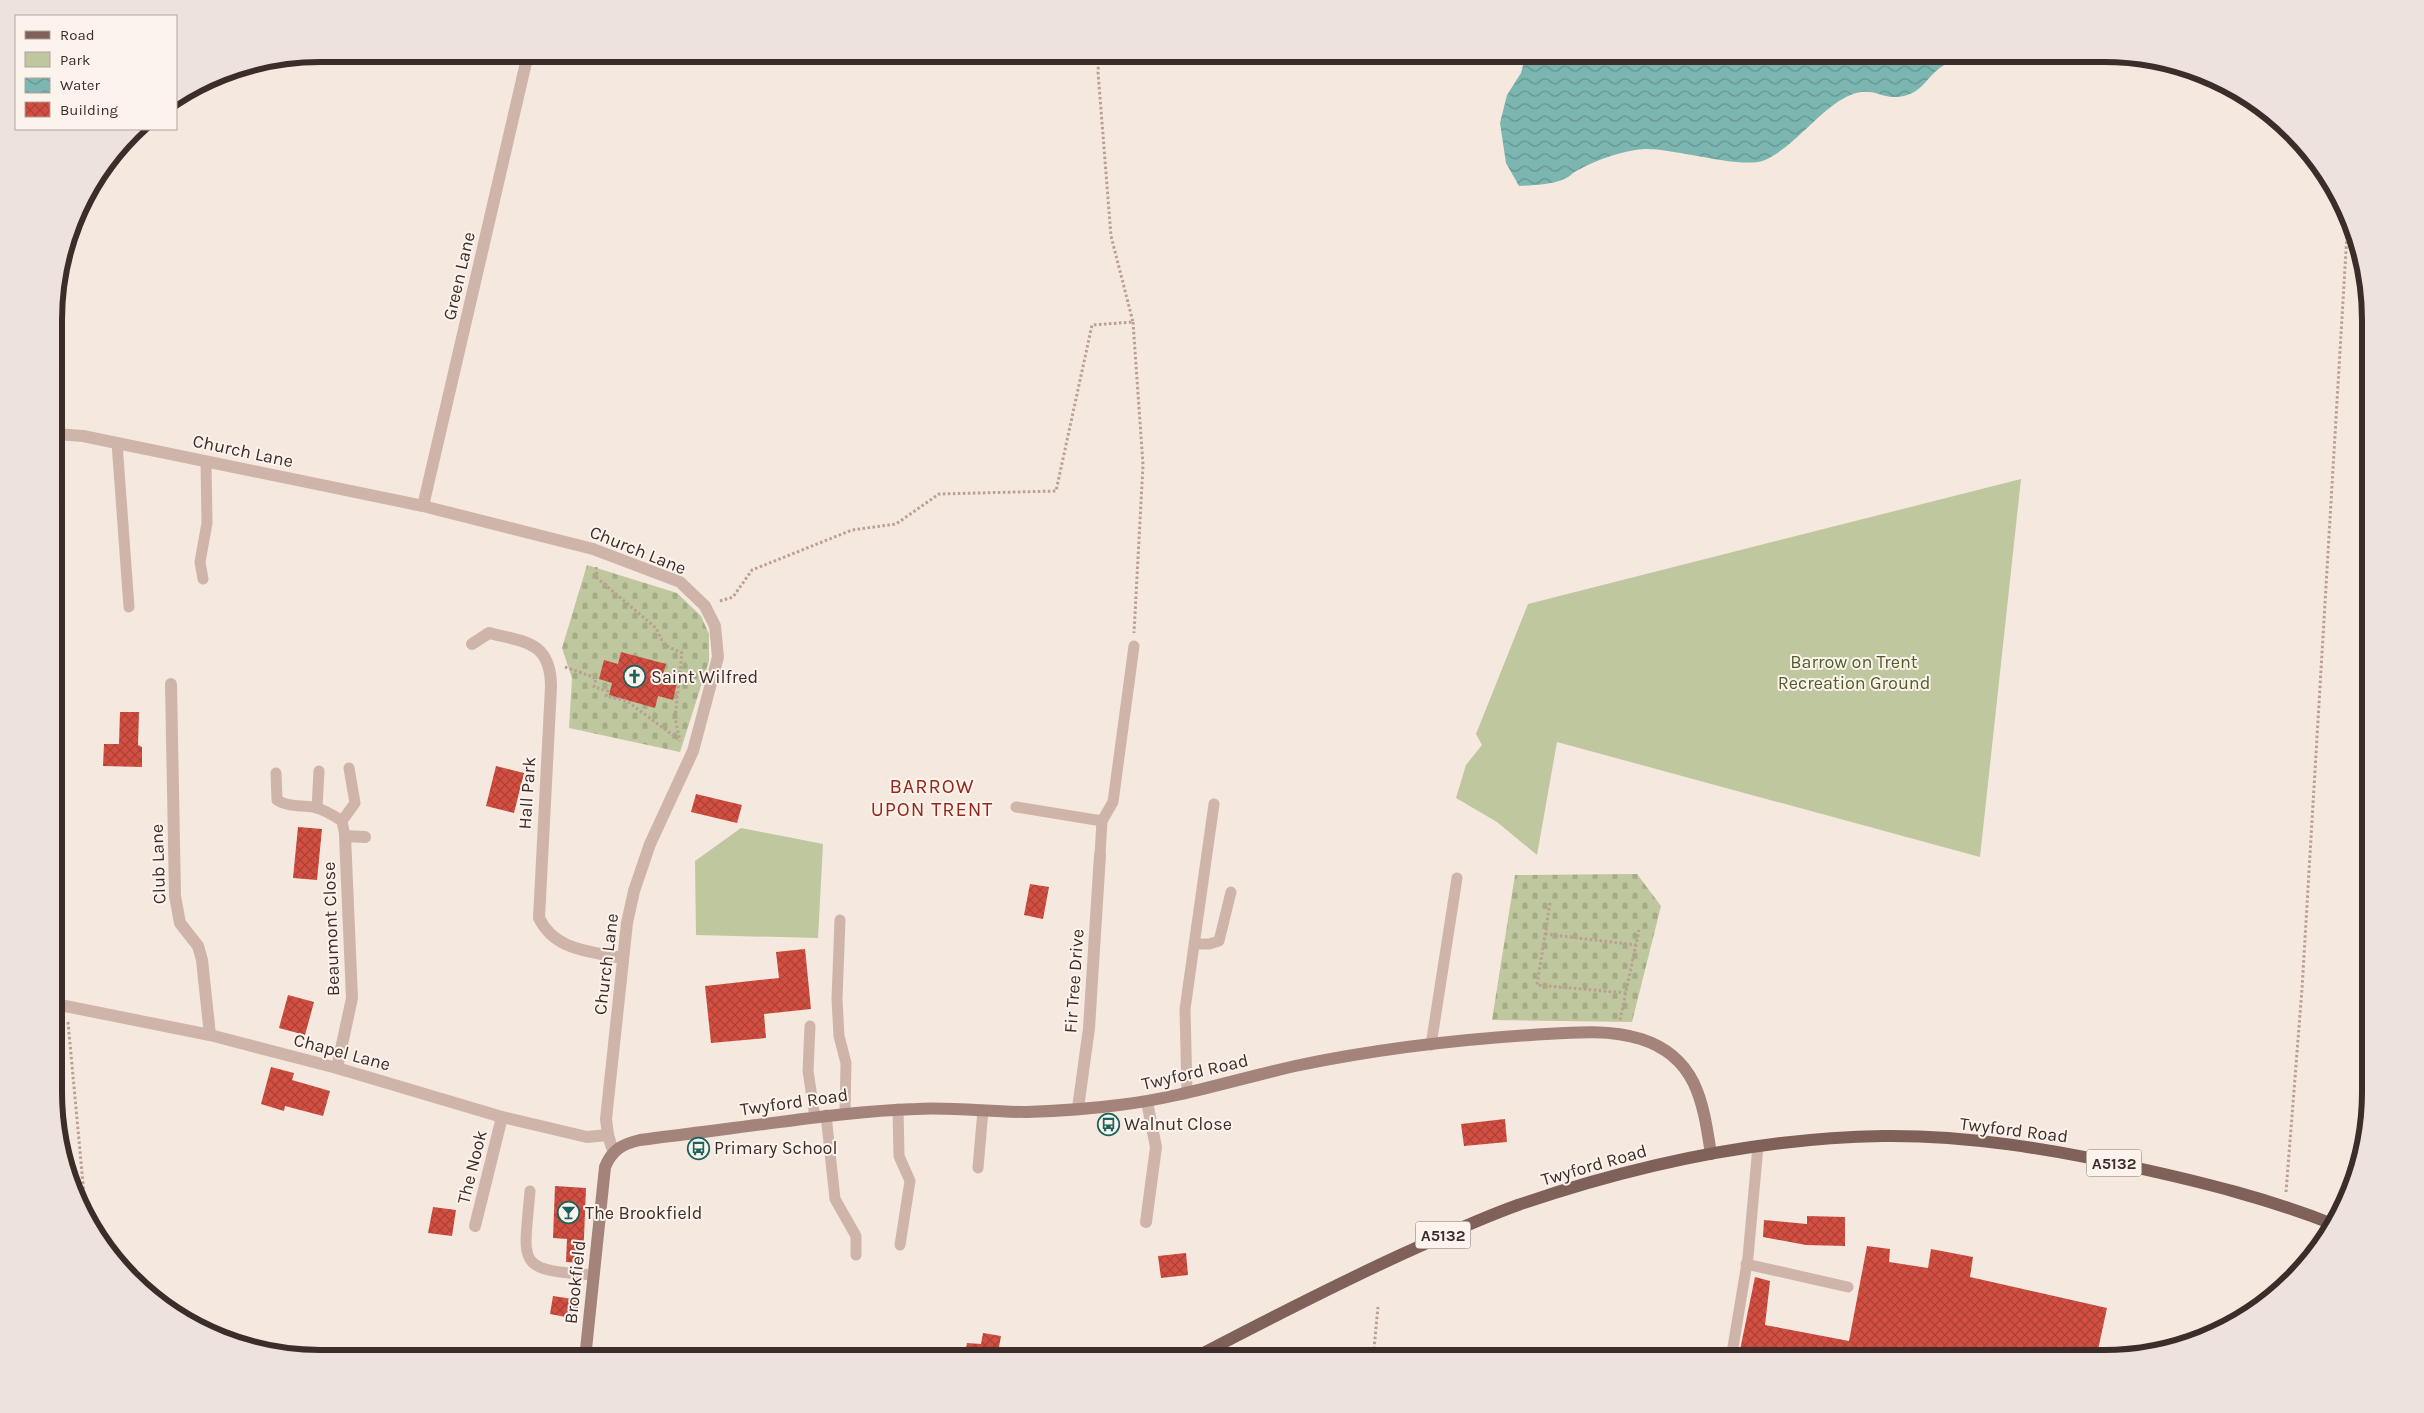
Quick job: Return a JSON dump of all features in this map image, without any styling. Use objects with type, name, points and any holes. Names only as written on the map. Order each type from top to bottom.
[{"type":"main road","name":"Twyford Road","points":[[1210,1350],[1359,1275],[1444,1235],[1515,1206],[1638,1169],[1758,1146],[1810,1140],[1886,1136],[1977,1141],[2044,1150],[2173,1176],[2285,1205],[2327,1222]]},
{"type":"street","name":"Green Lane","points":[[423,506],[526,62]]},
{"type":"street","name":"Church Lane","points":[[62,434],[83,436],[423,506],[593,549],[680,582],[705,606],[715,626],[718,657],[692,751],[650,844],[634,891],[627,924],[606,1119],[613,1151]]},
{"type":"street","points":[[472,644],[489,633],[531,645],[542,652],[549,662]]},
{"type":"street","name":"Hall Park","points":[[549,662],[552,687],[539,918],[545,931],[556,940],[622,958]]},
{"type":"street","name":"Club Lane","points":[[171,684],[174,896],[180,923],[198,946],[202,960],[210,1035]]},
{"type":"street","name":"Beaumont Close","points":[[337,1068],[352,998],[345,836],[365,836]]},
{"type":"street","name":"Fir Tree Drive","points":[[1078,1108],[1089,1028],[1100,855]]},
{"type":"street","name":"Chapel Lane","points":[[65,1006],[210,1035],[337,1068],[502,1117],[587,1137],[608,1135]]},
{"type":"street","name":"Twyford Road","points":[[613,1151],[625,1143],[640,1140],[845,1113],[898,1110],[1025,1112],[1148,1102],[1298,1066],[1431,1045],[1552,1034],[1617,1035],[1638,1038],[1653,1044],[1680,1060],[1691,1075],[1699,1094],[1706,1119],[1711,1154]]},
{"type":"street","points":[[1146,1222],[1156,1147],[1148,1102]]},
{"type":"street","name":"The Nook","points":[[475,1226],[502,1117]]},
{"type":"street","name":"Brookfield","points":[[586,1350],[605,1167],[613,1151]]},
{"type":"lane","points":[[117,443],[129,607]]},
{"type":"lane","points":[[203,579],[200,562],[207,523],[206,462]]},
{"type":"lane","points":[[1100,855],[1102,821],[1113,802],[1134,646]]},
{"type":"lane","points":[[345,836],[342,821],[355,803],[348,768]]},
{"type":"lane","points":[[317,808],[319,771]]},
{"type":"lane","points":[[276,773],[277,800],[284,804],[317,808],[342,821]]},
{"type":"lane","points":[[1187,1092],[1186,1009],[1214,804]]},
{"type":"lane","points":[[1016,807],[1102,821]]},
{"type":"lane","points":[[1431,1045],[1457,878]]},
{"type":"lane","points":[[1195,944],[1209,944],[1219,941],[1232,892]]},
{"type":"lane","points":[[840,920],[837,999],[839,1036],[846,1064],[845,1113]]},
{"type":"lane","points":[[810,1026],[808,1071],[821,1116],[836,1199],[856,1236],[856,1256]]},
{"type":"lane","points":[[898,1110],[899,1156],[910,1182],[900,1245]]},
{"type":"lane","points":[[978,1168],[983,1110]]},
{"type":"lane","points":[[1732,1350],[1746,1264],[1758,1146]]},
{"type":"lane","points":[[530,1192],[525,1252],[531,1262],[551,1272],[594,1274]]},
{"type":"lane","points":[[1746,1264],[1848,1286]]},
{"type":"path","points":[[1099,62],[1111,236],[1133,322],[1144,464],[1134,646]]},
{"type":"path","points":[[2285,1205],[2291,1152],[2302,989],[2347,234]]},
{"type":"path","points":[[705,606],[733,597],[752,570],[852,530],[896,524],[939,494],[1056,491],[1092,325],[1133,322]]},
{"type":"path","points":[[593,549],[597,578],[656,628],[664,645],[682,653],[675,718],[678,739]]},
{"type":"path","points":[[549,662],[596,678],[594,687],[608,690],[606,696],[626,701],[692,751]]},
{"type":"path","points":[[1550,904],[1537,985],[1626,993]]},
{"type":"path","points":[[1617,1035],[1640,930]]},
{"type":"path","points":[[1545,934],[1636,945]]},
{"type":"path","points":[[65,1006],[84,1195]]},
{"type":"path","points":[[1374,1350],[1378,1307]]},
{"type":"green space","name":"Barrow on Trent Recreation Ground","points":[[2021,479],[1980,857],[1557,742],[1537,855],[1497,822],[1456,798],[1466,765],[1482,745],[1476,734],[1528,604]]},
{"type":"green space","points":[[587,565],[677,593],[701,616],[709,634],[709,661],[680,752],[569,728],[572,678],[562,648]]},
{"type":"green space","points":[[741,828],[823,844],[818,938],[696,935],[695,861]]},
{"type":"green space","points":[[1637,874],[1661,906],[1632,1022],[1492,1020],[1515,875]]},
{"type":"water","points":[[1524,62],[1950,62],[1936,71],[1920,88],[1907,95],[1890,97],[1861,92],[1839,101],[1785,148],[1765,160],[1755,162],[1725,161],[1645,149],[1620,153],[1595,162],[1559,181],[1519,186],[1506,163],[1500,123],[1507,95],[1521,73]]},
{"type":"building","name":"Saint Wilfred","points":[[621,652],[666,664],[663,675],[678,679],[673,700],[658,696],[655,708],[609,695],[612,683],[599,679],[604,660],[618,664]]},
{"type":"building","points":[[120,712],[139,712],[138,745],[142,747],[142,767],[103,766],[104,744],[119,744]]},
{"type":"building","points":[[496,766],[524,773],[514,813],[486,806]]},
{"type":"building","points":[[696,794],[742,805],[737,823],[691,812]]},
{"type":"building","points":[[298,827],[322,829],[317,880],[293,878]]},
{"type":"building","points":[[1030,884],[1049,887],[1043,919],[1024,915]]},
{"type":"building","points":[[805,949],[811,1009],[764,1014],[766,1038],[711,1043],[705,986],[779,978],[776,952]]},
{"type":"building","points":[[288,995],[314,1002],[305,1035],[279,1028]]},
{"type":"building","points":[[271,1067],[294,1073],[292,1080],[330,1091],[323,1116],[285,1106],[284,1111],[261,1104]]},
{"type":"building","points":[[1505,1119],[1507,1142],[1464,1146],[1461,1124]]},
{"type":"building","name":"The Brookfield","points":[[555,1186],[586,1188],[583,1263],[566,1262],[567,1239],[553,1238]]},
{"type":"building","points":[[433,1207],[456,1210],[452,1236],[428,1233]]},
{"type":"building","points":[[1807,1216],[1845,1217],[1845,1246],[1806,1245],[1763,1237],[1764,1220],[1807,1224]]},
{"type":"building","points":[[1867,1246],[1890,1249],[1889,1262],[1928,1268],[1931,1249],[1973,1257],[1970,1277],[2107,1308],[2098,1350],[1740,1350],[1755,1277],[1770,1281],[1765,1325],[1849,1341]]},
{"type":"building","points":[[1186,1253],[1188,1275],[1161,1278],[1158,1256]]},
{"type":"building","points":[[553,1296],[579,1300],[576,1319],[550,1314]]},
{"type":"building","points":[[983,1333],[1001,1336],[999,1347],[1018,1350],[966,1350],[967,1343],[981,1344]]},
{"type":"place","name":"Saint Wilfred","points":[[635,677]]},
{"type":"place","name":"Walnut Close","points":[[1108,1124]]},
{"type":"place","name":"Primary School","points":[[698,1148]]},
{"type":"place","name":"The Brookfield","points":[[569,1213]]},
{"type":"district","name":"BARROW UPON TRENT","points":[[932,798]]}]
